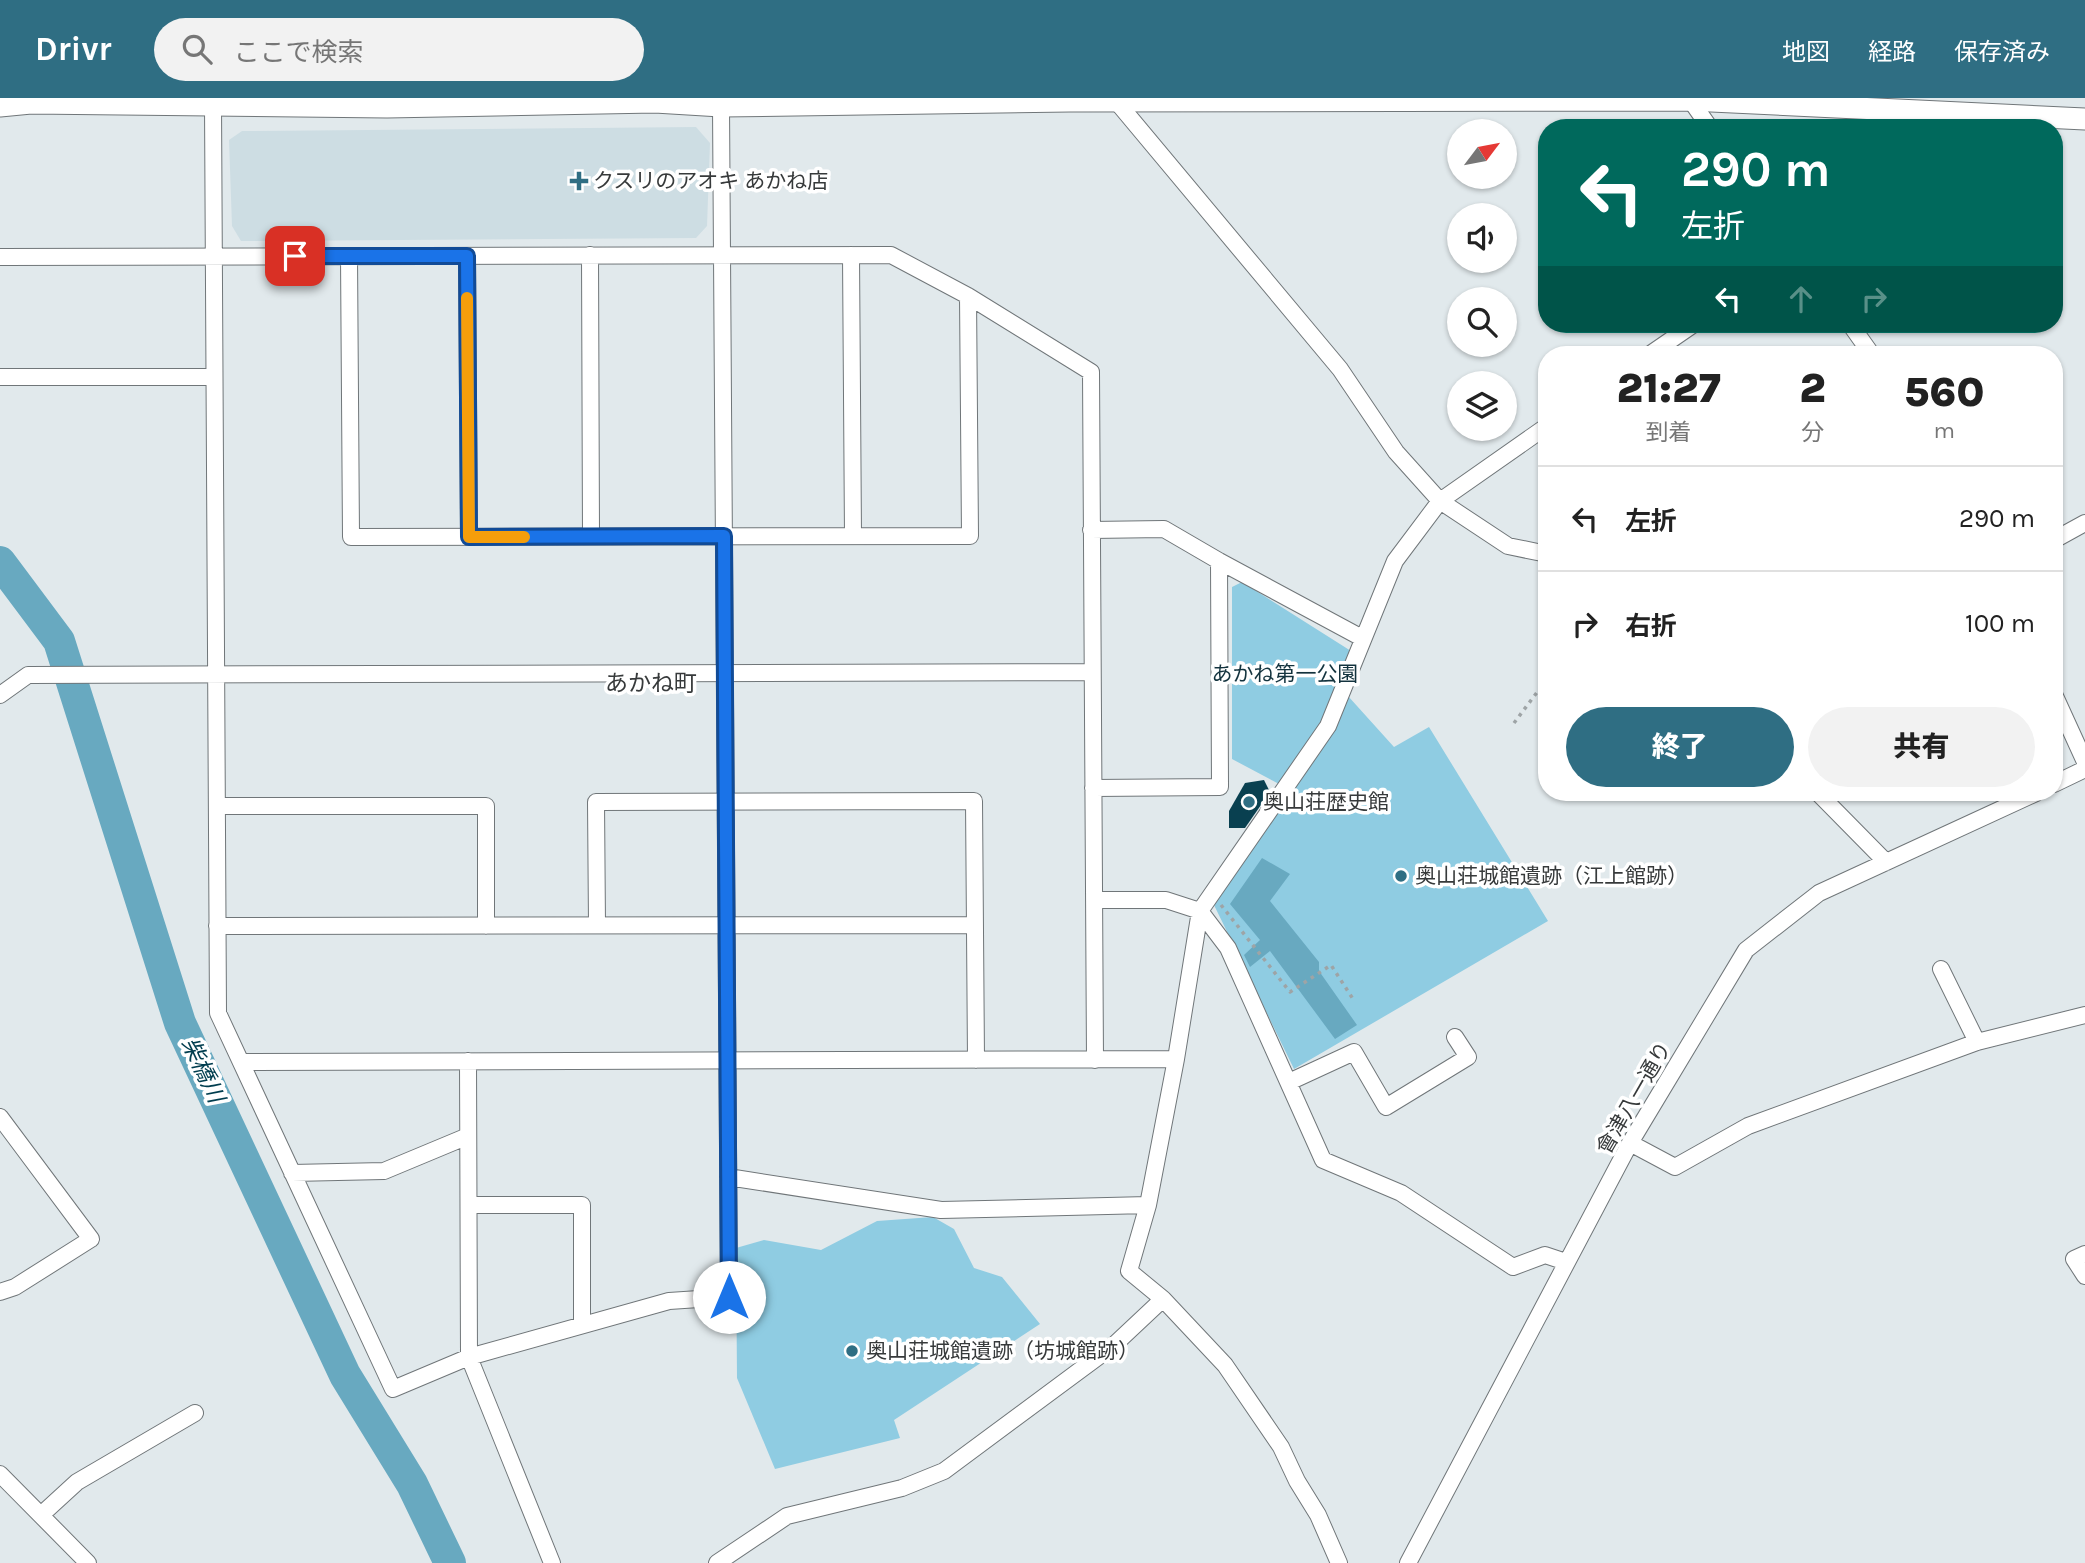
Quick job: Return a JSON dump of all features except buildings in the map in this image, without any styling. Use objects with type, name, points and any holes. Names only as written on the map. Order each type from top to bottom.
[{"type":"street","points":[[0,106],[31,101],[387,107],[655,102],[721,106],[1068,99],[1689,99],[2085,120],[2078,98]]},
{"type":"street","points":[[1689,99],[1703,119]]},
{"type":"street","points":[[1120,100],[1340,369],[1396,452],[1440,501],[1507,546],[1538,552]]},
{"type":"street","points":[[213,104],[218,1013],[393,1389],[470,1357],[582,1325],[670,1301],[729,1297],[721,106]]},
{"type":"street","points":[[1962,119],[1969,113]]},
{"type":"street","points":[[851,255],[853,536]]},
{"type":"street","points":[[0,257],[891,255],[968,296],[1091,372],[1094,1060]]},
{"type":"street","points":[[349,256],[351,537],[970,536],[968,296]]},
{"type":"street","points":[[467,256],[469,537]]},
{"type":"street","points":[[590,256],[591,536]]},
{"type":"street","points":[[1662,346],[1680,333]]},
{"type":"street","points":[[0,377],[215,377]]},
{"type":"street","points":[[1339,1563],[1318,1515],[1281,1447],[1225,1365],[1163,1299],[1129,1271],[1148,1205],[1176,1059],[1200,911],[1328,726],[1395,561],[1440,501],[1538,432]]},
{"type":"street","points":[[2063,535],[2085,523]]},
{"type":"street","points":[[1091,530],[1164,529],[1362,638]]},
{"type":"street","points":[[1093,788],[1220,788],[1219,561]]},
{"type":"street","points":[[0,695],[28,675],[1092,672]]},
{"type":"street","points":[[2063,714],[2085,762]]},
{"type":"street","points":[[2063,779],[2085,769]]},
{"type":"street","points":[[597,925],[596,802],[974,801],[976,1060]]},
{"type":"street","points":[[1826,801],[1886,862]]},
{"type":"street","name":"會津八一通り","points":[[1408,1563],[1630,1143],[1746,950],[1819,893],[2004,801]]},
{"type":"street","points":[[217,806],[486,806],[486,926]]},
{"type":"street","points":[[1094,900],[1166,900],[1200,911],[1228,948],[1323,1160],[1401,1193],[1513,1267],[1545,1255],[1566,1262]]},
{"type":"street","points":[[217,926],[975,925]]},
{"type":"street","points":[[1941,970],[1977,1042]]},
{"type":"street","points":[[1630,1143],[1675,1167],[1748,1126],[1977,1042],[2085,1015]]},
{"type":"street","points":[[1289,1082],[1354,1052],[1387,1107],[1468,1057],[1455,1037]]},
{"type":"street","points":[[241,1062],[1176,1059]]},
{"type":"street","points":[[468,1061],[470,1357],[552,1563]]},
{"type":"street","points":[[0,1117],[91,1239],[15,1287],[0,1292]]},
{"type":"street","points":[[292,1173],[384,1171],[468,1136]]},
{"type":"street","points":[[728,1177],[941,1210],[1148,1205]]},
{"type":"street","points":[[468,1205],[582,1205],[582,1325]]},
{"type":"street","points":[[2085,1254],[2074,1259],[2085,1276]]},
{"type":"street","points":[[717,1563],[787,1516],[902,1488],[944,1471],[1114,1345],[1163,1299]]},
{"type":"street","points":[[41,1515],[77,1482],[195,1413]]},
{"type":"street","points":[[0,1474],[88,1563]]},
{"type":"path","points":[[1514,723],[1538,691]]},
{"type":"path","points":[[1220,904],[1290,992],[1331,965],[1353,999]]},
{"type":"shaded area","points":[[696,127],[710,143],[707,226],[696,238],[241,241],[232,226],[229,140],[242,131]]},
{"type":"shaded area","points":[[1262,858],[1290,874],[1270,901],[1319,962],[1319,971],[1357,1025],[1335,1039],[1270,951],[1250,967],[1244,955],[1260,940],[1230,904]]},
{"type":"green space","name":"あかね第一公園","points":[[1242,582],[1351,651],[1319,730],[1281,785],[1232,759],[1232,587]]},
{"type":"green space","points":[[1348,696],[1394,747],[1429,727],[1548,921],[1294,1069],[1214,905],[1321,751]]},
{"type":"green space","points":[[933,1217],[954,1229],[974,1268],[1002,1277],[1040,1324],[894,1420],[900,1438],[775,1469],[737,1378],[736,1248],[764,1240],[821,1250],[877,1221]]},
{"type":"waterway","name":"柴橋川","points":[[0,562],[59,641],[180,1023],[345,1375],[412,1484],[450,1563]]},
{"type":"slow traffic","points":[[467,298],[469,537],[524,537]]},
{"type":"place","name":"クスリのアオキ あかね店","points":[[579,181]]},
{"type":"place","name":"奥山荘歴史館","points":[[1249,802]]},
{"type":"place","name":"奥山荘城館遺跡（江上館跡）","points":[[1401,876]]},
{"type":"place","name":"奥山荘城館遺跡（坊城館跡）","points":[[852,1351]]},
{"type":"district","name":"あかね町","points":[[651,683]]},
{"type":"route","points":[[295,256],[467,256],[469,537],[724,536],[729,1297]]}]
